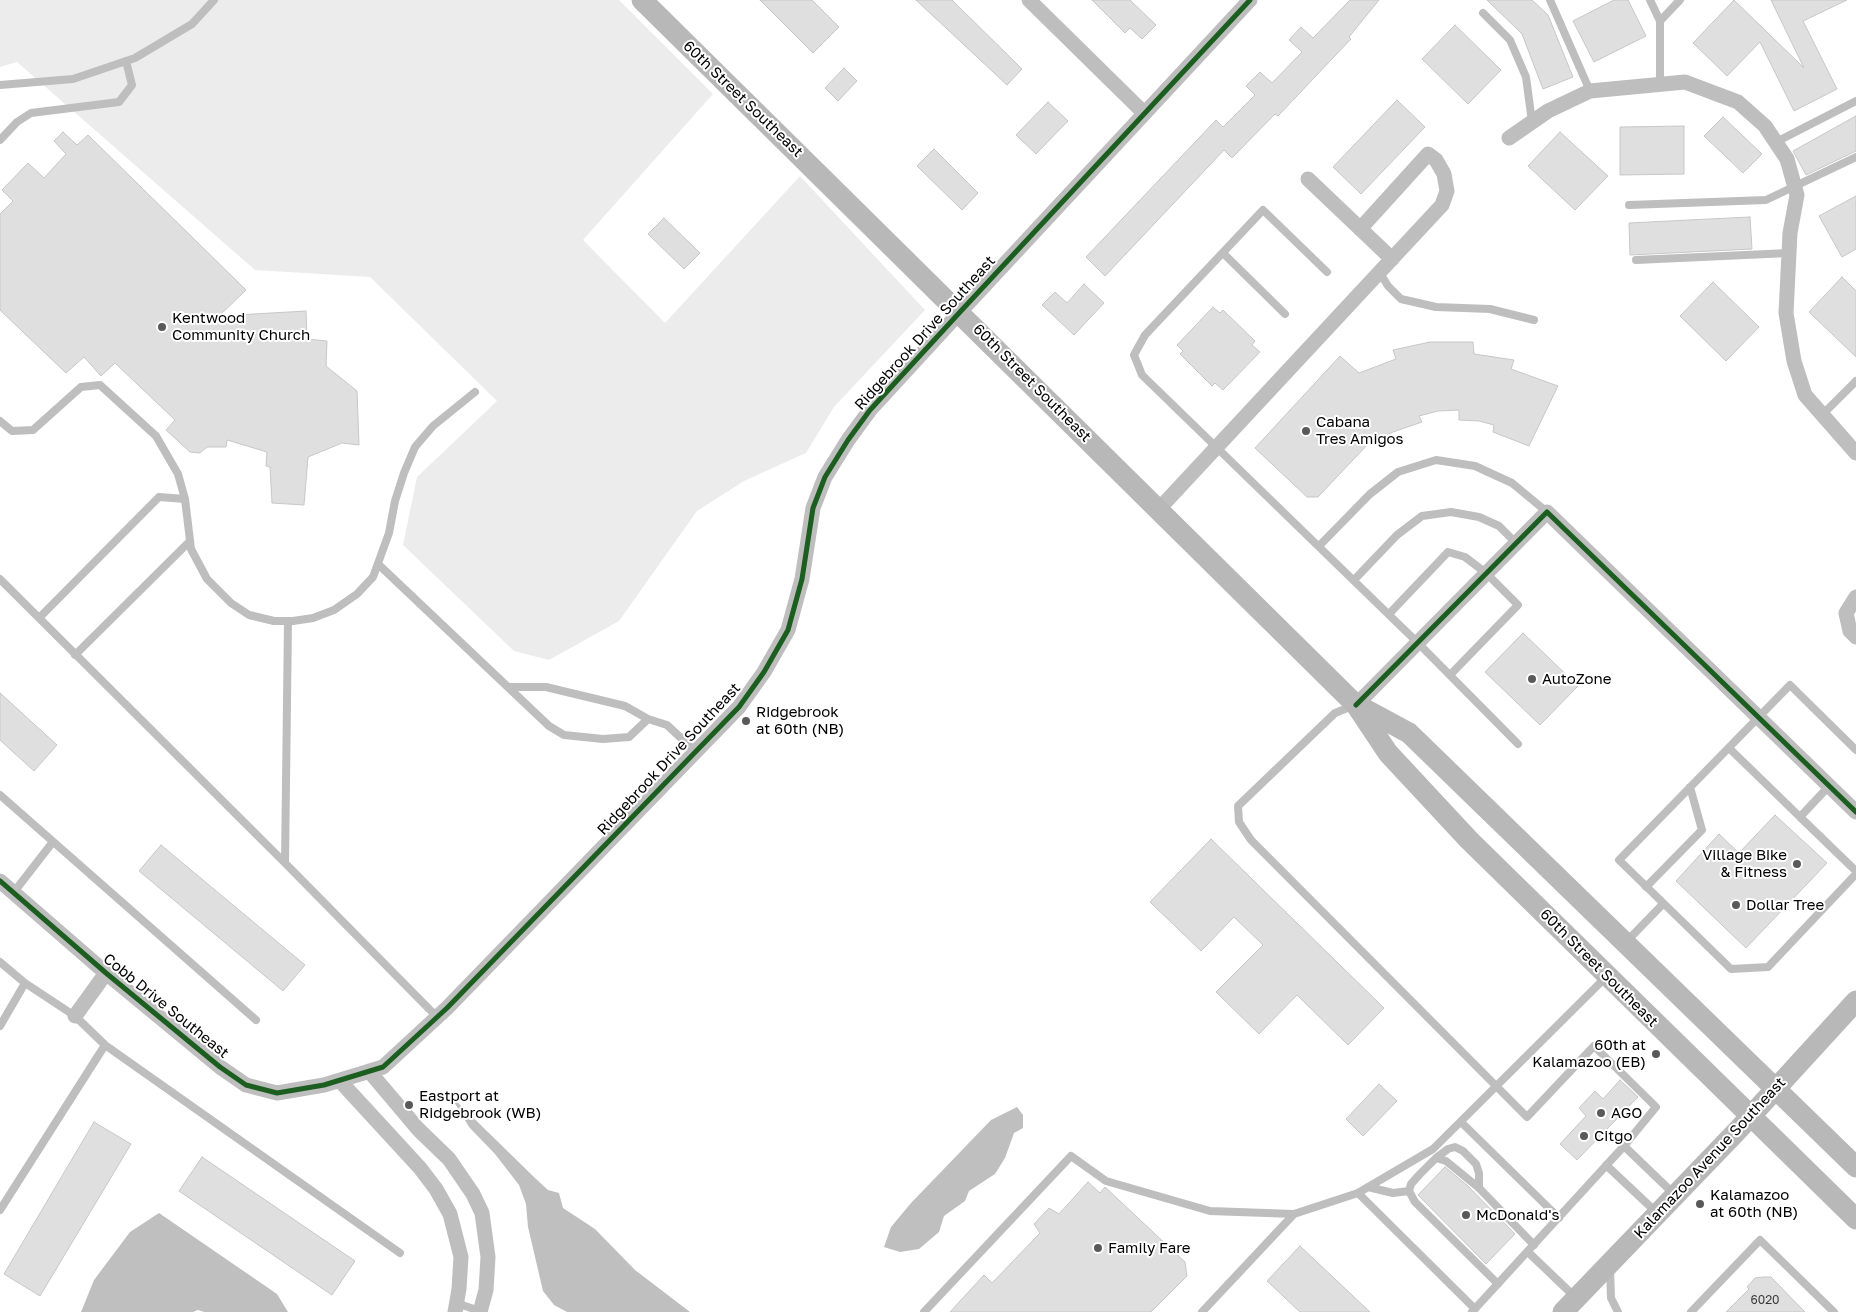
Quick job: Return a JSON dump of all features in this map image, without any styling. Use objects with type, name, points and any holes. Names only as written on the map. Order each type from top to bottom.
[{"type":"main road","name":"60th Street Southeast","points":[[642,0],[1356,705],[1388,753],[1469,840],[1856,1219]]},
{"type":"main road","name":"60th Street Southeast","points":[[1356,705],[1409,733],[1856,1168]]},
{"type":"main road","points":[[1530,900],[1554,890],[1577,897]]},
{"type":"main road","name":"Kalamazoo Avenue Southeast","points":[[1570,1305],[1676,1196],[1856,1001]]},
{"type":"street","points":[[1030,0],[1144,113]]},
{"type":"street","name":"Ridgebrook Drive Southeast","points":[[340,1081],[383,1067],[437,1017],[739,707],[764,672],[788,630],[802,579],[813,508],[825,477],[870,410],[1250,0]]},
{"type":"street","points":[[1509,138],[1548,111],[1590,90],[1685,82],[1738,102],[1765,126],[1787,159],[1797,195],[1790,233],[1786,313],[1794,361],[1805,395],[1856,453]]},
{"type":"street","points":[[1159,509],[1442,205],[1447,192],[1444,174],[1436,160],[1428,154],[1360,229]]},
{"type":"street","points":[[1308,179],[1392,259]]},
{"type":"street","points":[[1356,705],[1547,512],[1856,812]]},
{"type":"street","points":[[1856,597],[1846,613],[1850,631],[1856,637]]},
{"type":"street","name":"Cobb Drive Southeast","points":[[0,881],[106,973],[220,1067],[246,1085],[277,1093],[340,1081]]},
{"type":"street","points":[[75,1016],[106,973]]},
{"type":"street","points":[[369,1071],[418,1129],[449,1159],[473,1194],[482,1214],[488,1257],[486,1290],[481,1312]]},
{"type":"street","points":[[340,1081],[420,1168],[450,1214],[461,1257],[456,1307]]},
{"type":"lane","points":[[0,85],[73,78],[135,58],[192,24],[214,0]]},
{"type":"lane","points":[[1550,0],[1590,90]]},
{"type":"lane","points":[[1650,0],[1660,21],[1660,84]]},
{"type":"lane","points":[[1660,21],[1680,0]]},
{"type":"lane","points":[[1483,13],[1510,40],[1526,77],[1532,122]]},
{"type":"lane","points":[[0,140],[17,122],[31,114],[119,102],[132,85],[126,61]]},
{"type":"lane","points":[[1776,142],[1856,101]]},
{"type":"lane","points":[[1630,205],[1766,200],[1856,157]]},
{"type":"lane","points":[[1327,272],[1263,210],[1145,335],[1134,355],[1142,375],[1418,642],[1518,744]]},
{"type":"lane","points":[[1223,253],[1285,314]]},
{"type":"lane","points":[[1636,260],[1789,253]]},
{"type":"lane","points":[[1380,273],[1388,286],[1401,299],[1436,307],[1490,309],[1534,320]]},
{"type":"lane","points":[[1822,415],[1856,381]]},
{"type":"lane","points":[[0,421],[12,431],[33,430],[81,387],[100,385],[156,436],[178,474],[185,499],[190,550],[207,579],[231,603],[249,615],[274,621],[288,621],[313,618],[334,610],[357,594],[373,577],[389,533],[395,501],[415,447],[434,426],[475,392]]},
{"type":"lane","points":[[1319,546],[1370,494],[1398,472],[1436,460],[1476,466],[1512,483],[1547,512]]},
{"type":"lane","points":[[39,618],[159,498],[185,499]]},
{"type":"lane","points":[[1354,580],[1397,535],[1422,516],[1451,512],[1479,518],[1498,526],[1516,543]]},
{"type":"lane","points":[[75,654],[190,541]]},
{"type":"lane","points":[[1388,614],[1448,552],[1465,557],[1486,573],[1518,605],[1450,675]]},
{"type":"lane","points":[[378,564],[549,726],[564,735],[603,739],[629,737],[648,719]]},
{"type":"lane","points":[[0,580],[437,1017]]},
{"type":"lane","points":[[285,863],[288,621]]},
{"type":"lane","points":[[1729,748],[1856,872],[1768,967],[1731,969],[1619,860],[1790,685],[1856,750]]},
{"type":"lane","points":[[508,687],[546,687],[625,706],[648,719],[667,725],[696,753]]},
{"type":"lane","points":[[1356,705],[1335,713],[1238,806],[1239,822],[1251,840],[1527,1117],[1594,1046],[1656,1107],[1624,1146],[1474,1310],[1358,1192]]},
{"type":"lane","points":[[1800,817],[1829,786]]},
{"type":"lane","points":[[1646,887],[1702,830],[1690,787]]},
{"type":"lane","points":[[0,795],[52,843],[256,1020]]},
{"type":"lane","points":[[14,892],[52,843]]},
{"type":"lane","points":[[1624,943],[1663,904]]},
{"type":"lane","points":[[0,962],[25,983],[75,1016],[105,1045],[400,1253]]},
{"type":"lane","points":[[924,1312],[1071,1156],[1106,1181],[1210,1211],[1294,1214],[1358,1192],[1433,1149],[1606,976]]},
{"type":"lane","points":[[0,1026],[25,983]]},
{"type":"lane","points":[[0,1210],[105,1045]]},
{"type":"lane","points":[[1460,1122],[1559,1218]]},
{"type":"lane","points":[[1624,1146],[1676,1196]]},
{"type":"lane","points":[[1479,1188],[1479,1173],[1476,1164],[1463,1151],[1455,1147],[1448,1148],[1436,1158],[1411,1184],[1410,1191],[1415,1202],[1498,1284]]},
{"type":"lane","points":[[1436,1158],[1456,1168],[1479,1188],[1534,1244]]},
{"type":"lane","points":[[1606,1165],[1658,1214]]},
{"type":"lane","points":[[1368,1187],[1393,1193],[1410,1191]]},
{"type":"lane","points":[[1202,1312],[1294,1214]]},
{"type":"lane","points":[[1691,1312],[1760,1240],[1834,1312]]},
{"type":"lane","points":[[1528,1252],[1570,1305]]},
{"type":"lane","points":[[1610,1263],[1611,1298],[1618,1312]]},
{"type":"lane","points":[[456,1307],[481,1312]]},
{"type":"shaded area","points":[[0,0],[619,0],[713,94],[583,240],[665,323],[800,176],[925,310],[834,407],[806,453],[744,481],[697,511],[619,621],[549,660],[514,651],[403,545],[417,477],[497,401],[370,277],[255,270],[17,62],[0,67]]},
{"type":"shaded area","points":[[450,1095],[548,1190],[559,1193],[563,1208],[595,1229],[635,1270],[690,1312],[567,1312],[554,1305],[543,1291],[528,1227],[526,1204],[519,1185],[495,1154],[469,1127]]},
{"type":"shaded area","points":[[1017,1107],[1023,1115],[1023,1128],[1014,1133],[1005,1158],[995,1174],[969,1191],[965,1201],[944,1216],[939,1232],[919,1249],[900,1252],[884,1247],[891,1227],[911,1203],[991,1120]]},
{"type":"shaded area","points":[[159,1213],[277,1294],[288,1312],[204,1312],[198,1310],[193,1312],[81,1312],[94,1280],[130,1232]]},
{"type":"building","points":[[760,0],[812,0],[839,27],[813,53]]},
{"type":"building","points":[[916,0],[952,0],[1022,69],[1007,85]]},
{"type":"building","points":[[1092,0],[1130,0],[1156,25],[1142,39],[1130,28],[1125,33]]},
{"type":"building","points":[[1350,0],[1379,0],[1349,37],[1351,39],[1278,116],[1275,114],[1232,158],[1224,150],[1105,276],[1086,257],[1216,120],[1223,127],[1255,95],[1246,86],[1260,72],[1272,83],[1302,52],[1289,40],[1301,27],[1313,38]]},
{"type":"building","points":[[1487,0],[1532,0],[1548,15],[1573,77],[1543,89],[1522,34]]},
{"type":"building","points":[[1614,0],[1628,0],[1646,36],[1594,62],[1573,21]]},
{"type":"building","points":[[1734,0],[1804,68],[1771,0],[1847,0],[1803,21],[1837,89],[1794,111],[1760,42],[1727,76],[1693,43]]},
{"type":"building","points":[[1455,25],[1501,70],[1468,104],[1422,59]]},
{"type":"building","points":[[844,68],[857,81],[838,101],[825,88]]},
{"type":"building","points":[[1397,100],[1425,127],[1361,194],[1333,167]]},
{"type":"building","points":[[1048,102],[1068,121],[1036,154],[1016,135]]},
{"type":"building","points":[[1856,116],[1856,151],[1806,175],[1793,151]]},
{"type":"building","points":[[1723,117],[1762,154],[1743,173],[1704,136]]},
{"type":"building","points":[[1684,126],[1684,174],[1620,175],[1620,127]]},
{"type":"building","name":"Kentwood Community Church","points":[[63,132],[77,145],[88,135],[246,290],[219,316],[306,311],[307,339],[327,341],[326,366],[357,391],[359,445],[342,443],[308,457],[304,505],[272,503],[270,467],[266,466],[267,452],[227,440],[226,447],[207,447],[200,453],[190,452],[166,430],[175,420],[115,363],[101,376],[84,357],[66,373],[0,310],[0,214],[13,201],[2,190],[28,163],[44,178],[66,154],[54,141]]},
{"type":"building","points":[[1560,132],[1608,176],[1575,210],[1528,166]]},
{"type":"building","points":[[934,149],[978,193],[962,210],[917,166]]},
{"type":"building","points":[[1856,196],[1856,249],[1842,257],[1819,216]]},
{"type":"building","points":[[1750,217],[1752,249],[1630,255],[1629,223]]},
{"type":"building","points":[[664,218],[700,253],[684,269],[648,234]]},
{"type":"building","points":[[1842,277],[1856,291],[1856,357],[1809,312]]},
{"type":"building","points":[[1713,282],[1759,327],[1726,361],[1680,316]]},
{"type":"building","points":[[1084,284],[1104,303],[1074,335],[1042,305],[1055,292],[1067,303]]},
{"type":"building","points":[[1213,307],[1220,313],[1223,310],[1255,341],[1252,345],[1260,352],[1223,390],[1215,383],[1212,386],[1180,354],[1183,351],[1177,345]]},
{"type":"building","points":[[1430,342],[1473,342],[1474,354],[1514,360],[1511,369],[1558,386],[1529,446],[1493,432],[1494,425],[1479,421],[1459,420],[1459,410],[1438,411],[1419,416],[1422,422],[1369,443],[1318,497],[1307,497],[1255,448],[1340,356],[1359,373],[1396,359],[1393,350]]},
{"type":"building","name":"AutoZone","points":[[1523,633],[1578,686],[1540,725],[1485,672]]},
{"type":"building","points":[[0,693],[57,745],[34,771],[0,740]]},
{"type":"building","points":[[1775,815],[1827,863],[1746,948],[1676,881],[1719,834],[1739,853]]},
{"type":"building","points":[[1211,839],[1384,1008],[1348,1045],[1297,995],[1259,1034],[1216,992],[1263,945],[1234,917],[1201,951],[1150,902]]},
{"type":"building","points":[[161,845],[305,965],[283,991],[139,871]]},
{"type":"building","points":[[1620,1080],[1638,1097],[1577,1160],[1560,1144],[1586,1116],[1579,1108],[1595,1091],[1603,1099]]},
{"type":"building","points":[[1379,1084],[1397,1101],[1363,1136],[1346,1119]]},
{"type":"building","points":[[94,1122],[131,1144],[40,1296],[4,1274]]},
{"type":"building","points":[[202,1157],[355,1261],[332,1295],[179,1191]]},
{"type":"building","name":"McDonald's","points":[[1445,1167],[1468,1186],[1515,1234],[1486,1264],[1418,1195]]},
{"type":"building","name":"Family Fare","points":[[1088,1182],[1100,1193],[1105,1187],[1185,1262],[1187,1276],[1151,1312],[950,1312],[984,1275],[992,1283],[1040,1233],[1034,1224],[1049,1208],[1059,1214]]},
{"type":"building","points":[[1300,1246],[1370,1312],[1300,1312],[1267,1281]]},
{"type":"building","points":[[1771,1277],[1805,1312],[1726,1312],[1749,1289],[1747,1287],[1755,1278]]},
{"type":"cycle path","points":[[0,881],[106,973],[220,1067],[246,1085],[277,1093],[324,1085],[383,1067],[447,1008],[739,707],[764,672],[788,630],[802,579],[813,508],[825,477],[848,440],[870,410],[1250,0]]},
{"type":"cycle path","points":[[1356,705],[1547,512],[1856,812]]},
{"type":"place","name":"Kentwood Community Church","points":[[162,327]]},
{"type":"place","name":"Cabana Tres Amigos","points":[[1306,431]]},
{"type":"place","name":"AutoZone","points":[[1532,679]]},
{"type":"place","name":"Ridgebrook at 60th (NB)","points":[[746,721]]},
{"type":"place","name":"Village Bike & Fitness","points":[[1797,864]]},
{"type":"place","name":"Dollar Tree","points":[[1736,905]]},
{"type":"place","name":"60th at Kalamazoo (EB)","points":[[1656,1054]]},
{"type":"place","name":"Eastport at Ridgebrook (WB)","points":[[409,1105]]},
{"type":"place","name":"AGO","points":[[1601,1113]]},
{"type":"place","name":"Citgo","points":[[1584,1136]]},
{"type":"place","name":"Kalamazoo at 60th (NB)","points":[[1700,1204]]},
{"type":"place","name":"McDonald's","points":[[1466,1215]]},
{"type":"place","name":"Family Fare","points":[[1098,1248]]}]
